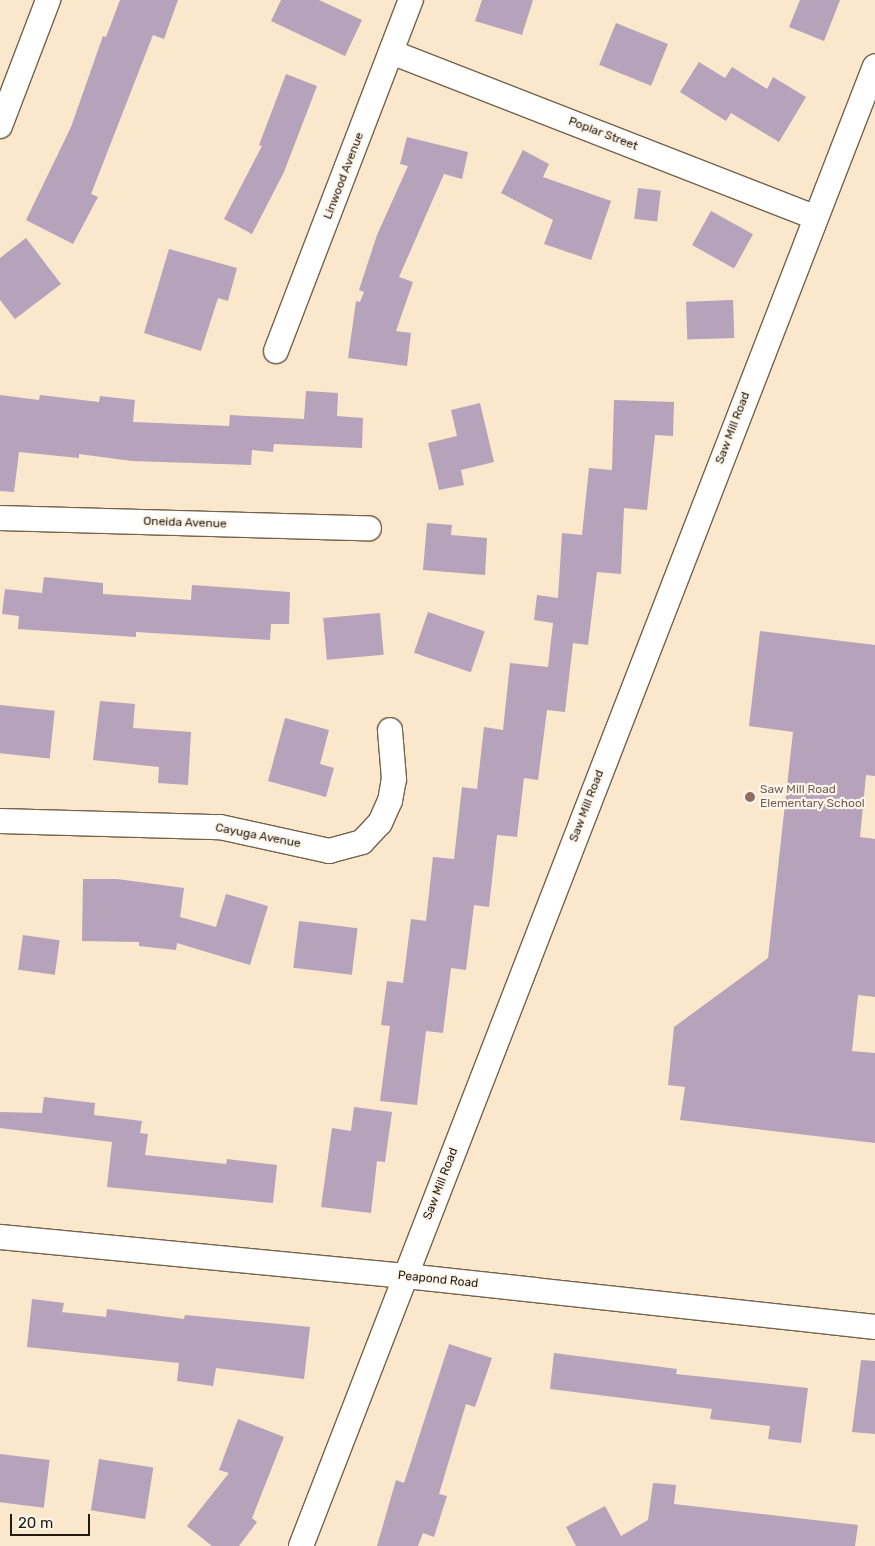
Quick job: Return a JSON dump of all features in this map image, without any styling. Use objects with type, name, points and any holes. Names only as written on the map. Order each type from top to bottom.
[{"type":"street","points":[[0,126],[48,0]]},
{"type":"street","name":"Linwood Avenue","points":[[276,351],[411,0]]},
{"type":"street","name":"Poplar Street","points":[[392,52],[815,217]]},
{"type":"street","name":"Saw Mill Road","points":[[301,1546],[875,66]]},
{"type":"street","name":"Oneida Avenue","points":[[0,518],[369,528]]},
{"type":"street","name":"Cayuga Avenue","points":[[0,821],[220,827],[329,851],[362,842],[380,823],[390,801],[394,779],[390,730]]},
{"type":"street","name":"Peapond Road","points":[[0,1237],[406,1276],[875,1327]]},
{"type":"building","points":[[120,0],[178,0],[164,39],[153,35],[91,194],[98,197],[73,244],[26,220],[71,127],[103,36],[106,37]]},
{"type":"building","points":[[281,0],[319,0],[362,20],[345,56],[271,21]]},
{"type":"building","points":[[482,0],[533,0],[522,35],[475,21]]},
{"type":"building","points":[[800,0],[840,0],[824,41],[789,27]]},
{"type":"building","points":[[616,23],[668,44],[651,86],[599,65]]},
{"type":"building","points":[[699,62],[725,78],[732,67],[767,89],[773,77],[806,97],[779,142],[731,113],[726,121],[680,92]]},
{"type":"building","points":[[286,74],[317,86],[284,172],[252,234],[224,219],[262,146],[259,145]]},
{"type":"building","points":[[407,137],[468,152],[462,179],[444,174],[399,277],[413,282],[396,331],[411,333],[407,366],[348,358],[356,301],[360,302],[364,292],[359,290],[377,235],[408,166],[400,164]]},
{"type":"building","points":[[523,150],[549,164],[543,177],[611,201],[591,260],[544,244],[553,220],[501,193]]},
{"type":"building","points":[[638,188],[661,191],[657,222],[634,219]]},
{"type":"building","points":[[711,211],[753,234],[734,268],[692,245]]},
{"type":"building","points":[[26,238],[61,284],[15,319],[0,300],[0,258]]},
{"type":"building","points":[[169,249],[237,268],[228,301],[218,298],[201,351],[144,333]]},
{"type":"building","points":[[733,300],[734,338],[687,340],[686,302]]},
{"type":"building","points":[[306,391],[338,393],[337,416],[363,418],[362,448],[274,444],[273,452],[252,450],[251,465],[132,461],[79,454],[79,458],[19,452],[14,492],[0,491],[0,395],[39,400],[40,395],[99,402],[100,396],[135,400],[133,422],[229,426],[230,415],[304,419]]},
{"type":"building","points":[[614,400],[674,402],[673,436],[655,435],[647,510],[624,508],[621,574],[597,572],[588,645],[573,643],[565,712],[547,710],[538,780],[524,778],[517,837],[497,835],[489,907],[474,905],[466,970],[451,968],[443,1033],[426,1031],[417,1105],[380,1101],[390,1026],[381,1025],[387,981],[403,983],[411,919],[426,921],[433,857],[454,859],[462,787],[477,789],[484,727],[503,730],[510,663],[548,667],[553,623],[534,620],[537,595],[558,598],[562,533],[582,535],[589,468],[612,470]]},
{"type":"building","points":[[480,403],[494,462],[461,470],[464,485],[439,490],[428,443],[457,436],[451,410]]},
{"type":"building","points":[[427,523],[452,525],[451,535],[487,538],[485,575],[423,570]]},
{"type":"building","points":[[44,577],[103,583],[103,594],[191,600],[192,585],[290,592],[289,624],[271,624],[270,640],[136,632],[136,637],[18,629],[19,616],[2,614],[5,589],[42,593]]},
{"type":"building","points":[[428,612],[485,632],[471,672],[414,653]]},
{"type":"building","points":[[380,613],[384,655],[327,660],[323,618]]},
{"type":"building","points":[[760,631],[875,645],[875,776],[866,775],[860,837],[875,839],[875,997],[858,995],[852,1051],[875,1053],[875,1143],[680,1120],[685,1087],[668,1085],[674,1027],[768,958],[793,732],[749,726]]},
{"type":"building","points":[[100,701],[135,704],[133,728],[191,732],[188,785],[158,783],[159,767],[93,760]]},
{"type":"building","points":[[0,705],[55,711],[50,758],[0,753]]},
{"type":"building","points":[[285,718],[329,730],[320,764],[334,768],[326,797],[268,781]]},
{"type":"building","points":[[83,879],[117,879],[184,888],[180,917],[216,927],[226,894],[268,906],[250,965],[177,943],[176,950],[139,946],[139,942],[82,941]]},
{"type":"building","points":[[299,921],[358,928],[352,975],[293,968]]},
{"type":"building","points":[[23,935],[60,940],[55,975],[18,970]]},
{"type":"building","points":[[44,1097],[95,1103],[94,1115],[142,1121],[140,1133],[148,1134],[145,1155],[226,1164],[227,1159],[277,1165],[273,1203],[107,1187],[112,1142],[0,1128],[0,1112],[42,1113]]},
{"type":"building","points":[[354,1107],[392,1112],[385,1162],[377,1161],[371,1213],[321,1207],[332,1128],[351,1131]]},
{"type":"building","points":[[32,1299],[64,1303],[62,1312],[106,1317],[107,1309],[184,1319],[185,1315],[310,1327],[304,1379],[216,1368],[213,1386],[177,1381],[179,1363],[27,1347]]},
{"type":"building","points":[[449,1344],[492,1358],[475,1407],[466,1404],[439,1494],[447,1496],[434,1537],[423,1533],[418,1546],[377,1546],[396,1480],[404,1483]]},
{"type":"building","points":[[554,1353],[677,1369],[676,1374],[808,1388],[801,1443],[768,1439],[770,1426],[710,1419],[712,1409],[550,1389]]},
{"type":"building","points":[[861,1360],[875,1361],[875,1434],[852,1432]]},
{"type":"building","points":[[238,1419],[284,1437],[252,1518],[257,1522],[239,1546],[212,1546],[187,1526],[229,1473],[219,1470]]},
{"type":"building","points":[[0,1454],[50,1460],[44,1508],[0,1502]]},
{"type":"building","points":[[99,1459],[153,1468],[145,1519],[91,1510]]},
{"type":"building","points":[[653,1483],[676,1485],[674,1504],[858,1525],[855,1546],[576,1546],[566,1527],[605,1506],[621,1536],[648,1520]]},
{"type":"place","name":"Saw Mill Road Elementary School","points":[[750,797]]}]
